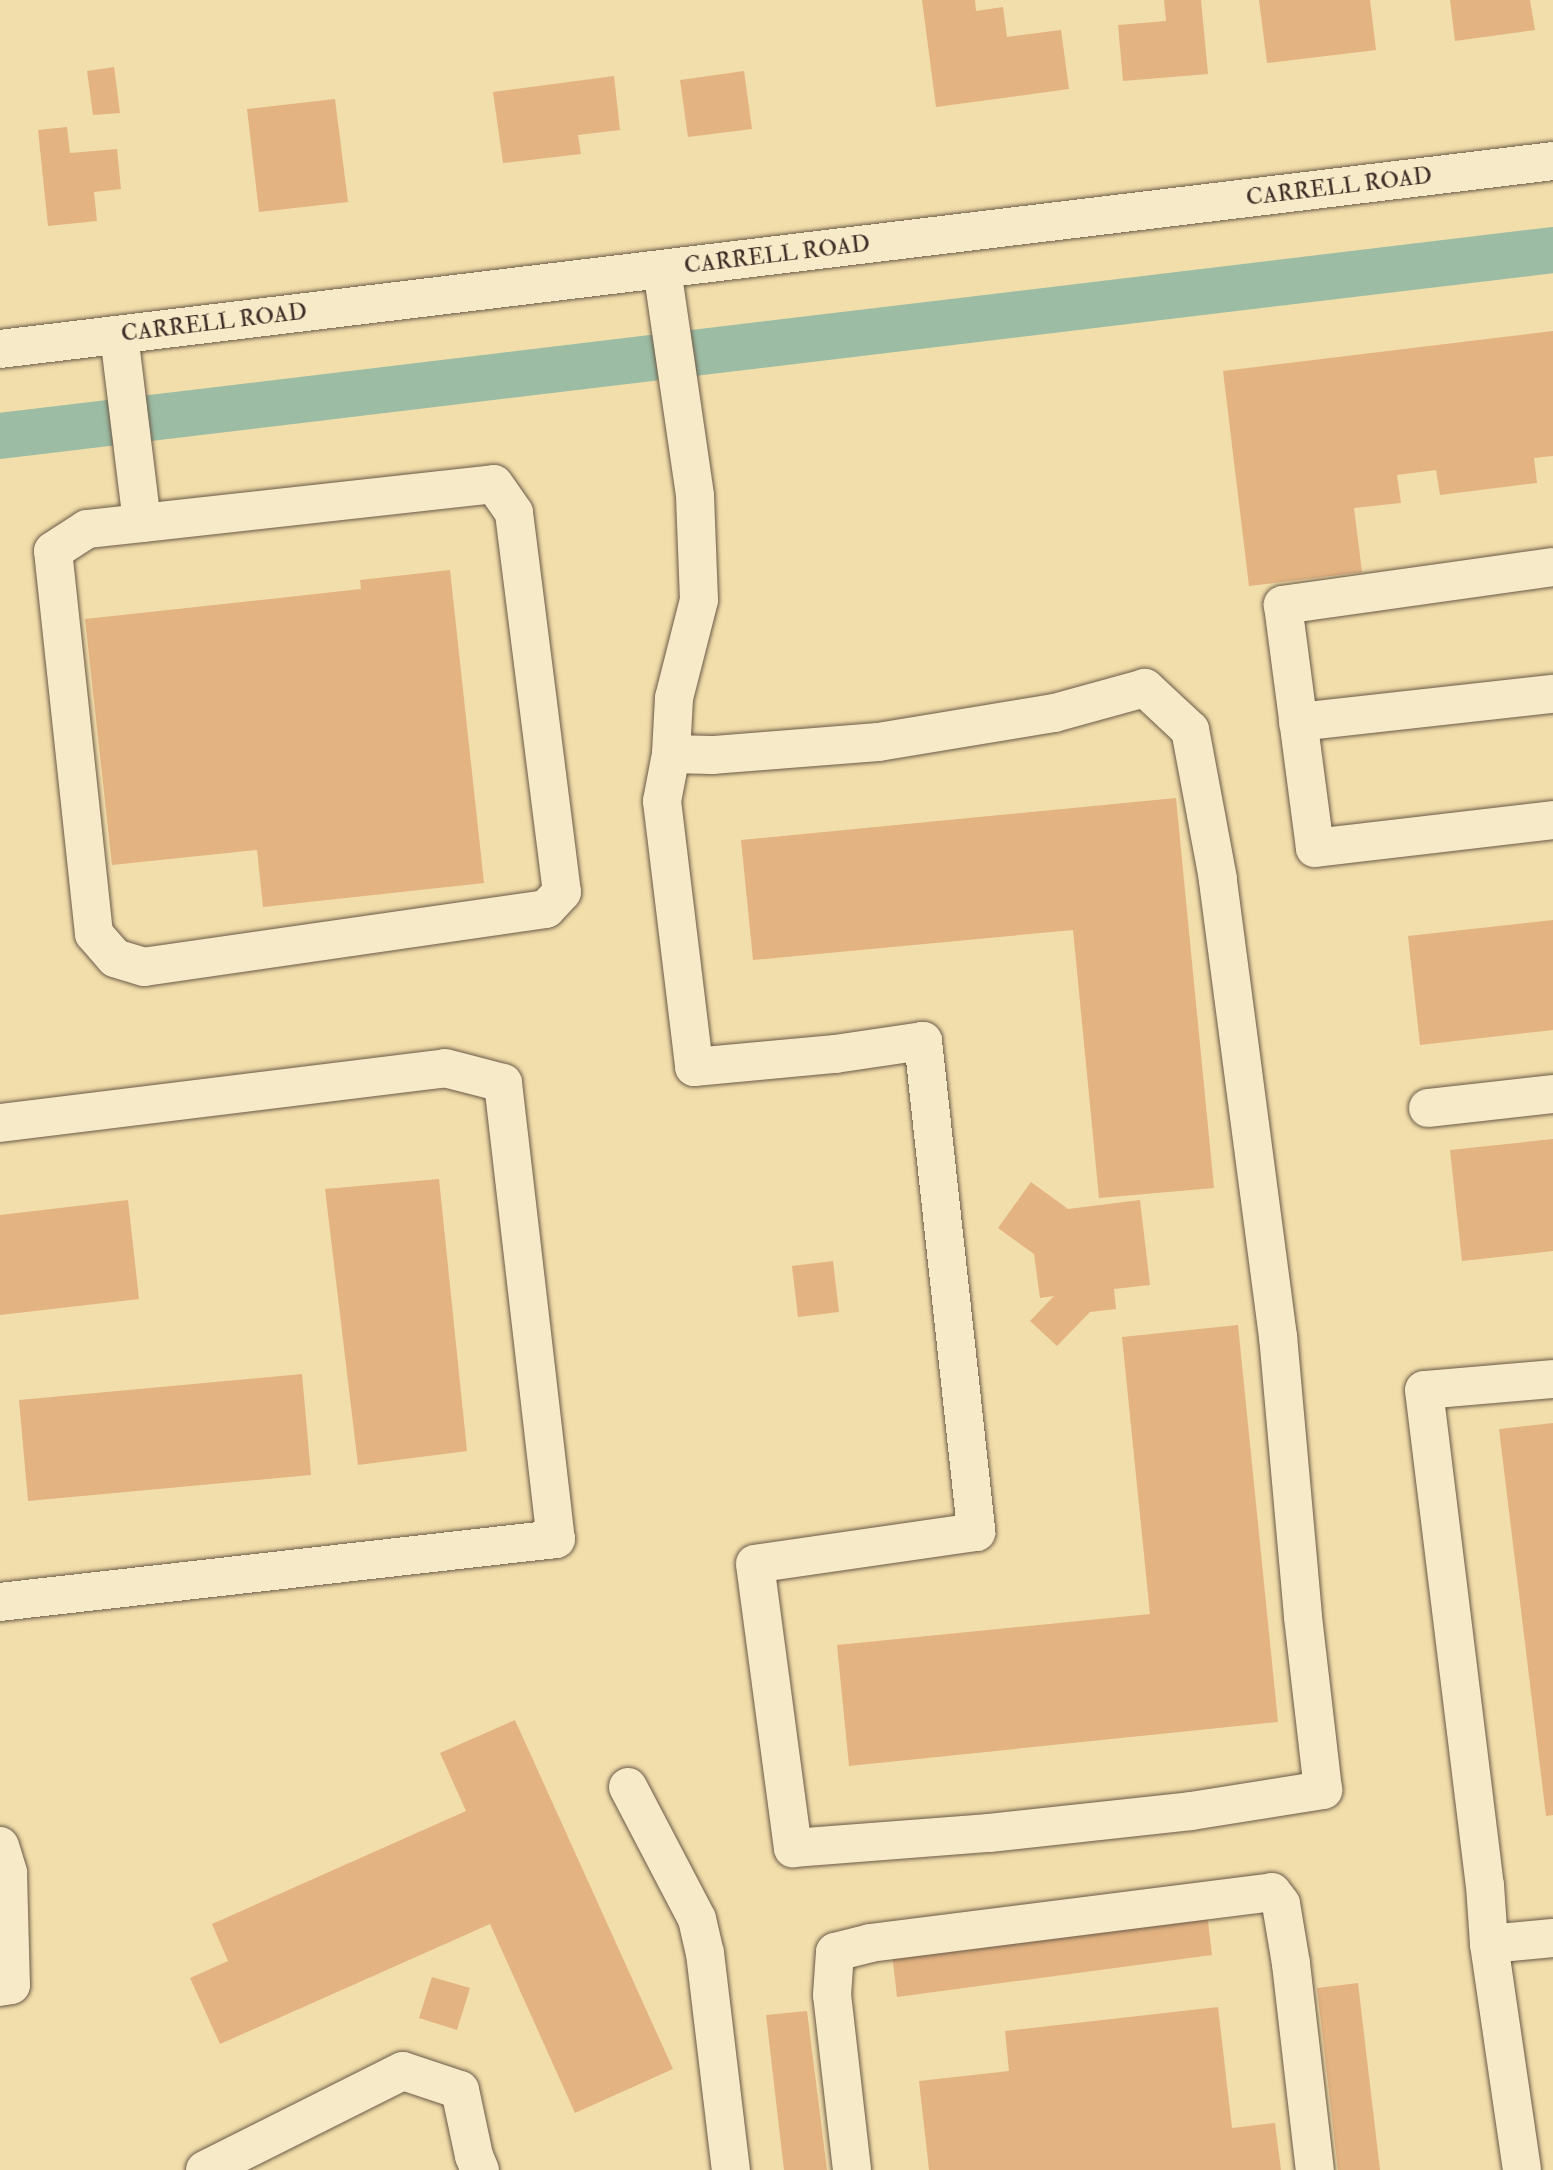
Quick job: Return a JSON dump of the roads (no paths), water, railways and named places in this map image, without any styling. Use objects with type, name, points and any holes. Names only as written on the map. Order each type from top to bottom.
[{"type":"street","name":"CARRELL ROAD","points":[[0,349],[121,351],[662,269],[1553,161]]},
{"type":"street","points":[[662,269],[695,496],[699,600],[674,698],[671,754],[662,802],[694,1068],[835,1054],[923,1041],[976,1532],[755,1564],[793,1848],[989,1833],[1191,1811],[1324,1790],[1303,1616],[1278,1337],[1218,879],[1190,730],[1145,688],[1054,713],[878,742],[712,755],[671,754]]},
{"type":"street","points":[[121,351],[142,523]]},
{"type":"street","points":[[494,484],[514,513],[562,892],[546,909],[144,967],[115,958],[93,934],[53,551],[87,529],[142,523],[494,484]]},
{"type":"street","points":[[1553,567],[1283,605],[1315,848],[1553,820]]},
{"type":"street","points":[[1298,722],[1553,694]]},
{"type":"street","points":[[0,1123],[445,1068],[503,1083],[556,1539],[0,1602]]},
{"type":"street","points":[[1427,1108],[1553,1094]]},
{"type":"street","points":[[1522,2170],[1489,1944],[1486,1885],[1424,1390],[1553,1378]]},
{"type":"street","points":[[628,1787],[697,1919],[705,1953],[731,2170]]},
{"type":"street","points":[[0,1846],[8,1873],[11,1985],[0,1986]]},
{"type":"street","points":[[852,2170],[832,1995],[835,1952],[870,1943],[1272,1892],[1281,1904],[1291,1964],[1315,2170]]},
{"type":"street","points":[[1489,1944],[1553,1938]]},
{"type":"street","points":[[205,2170],[403,2071],[460,2090],[474,2155],[480,2170]]},
{"type":"waterway","points":[[0,436],[1553,250]]}]
